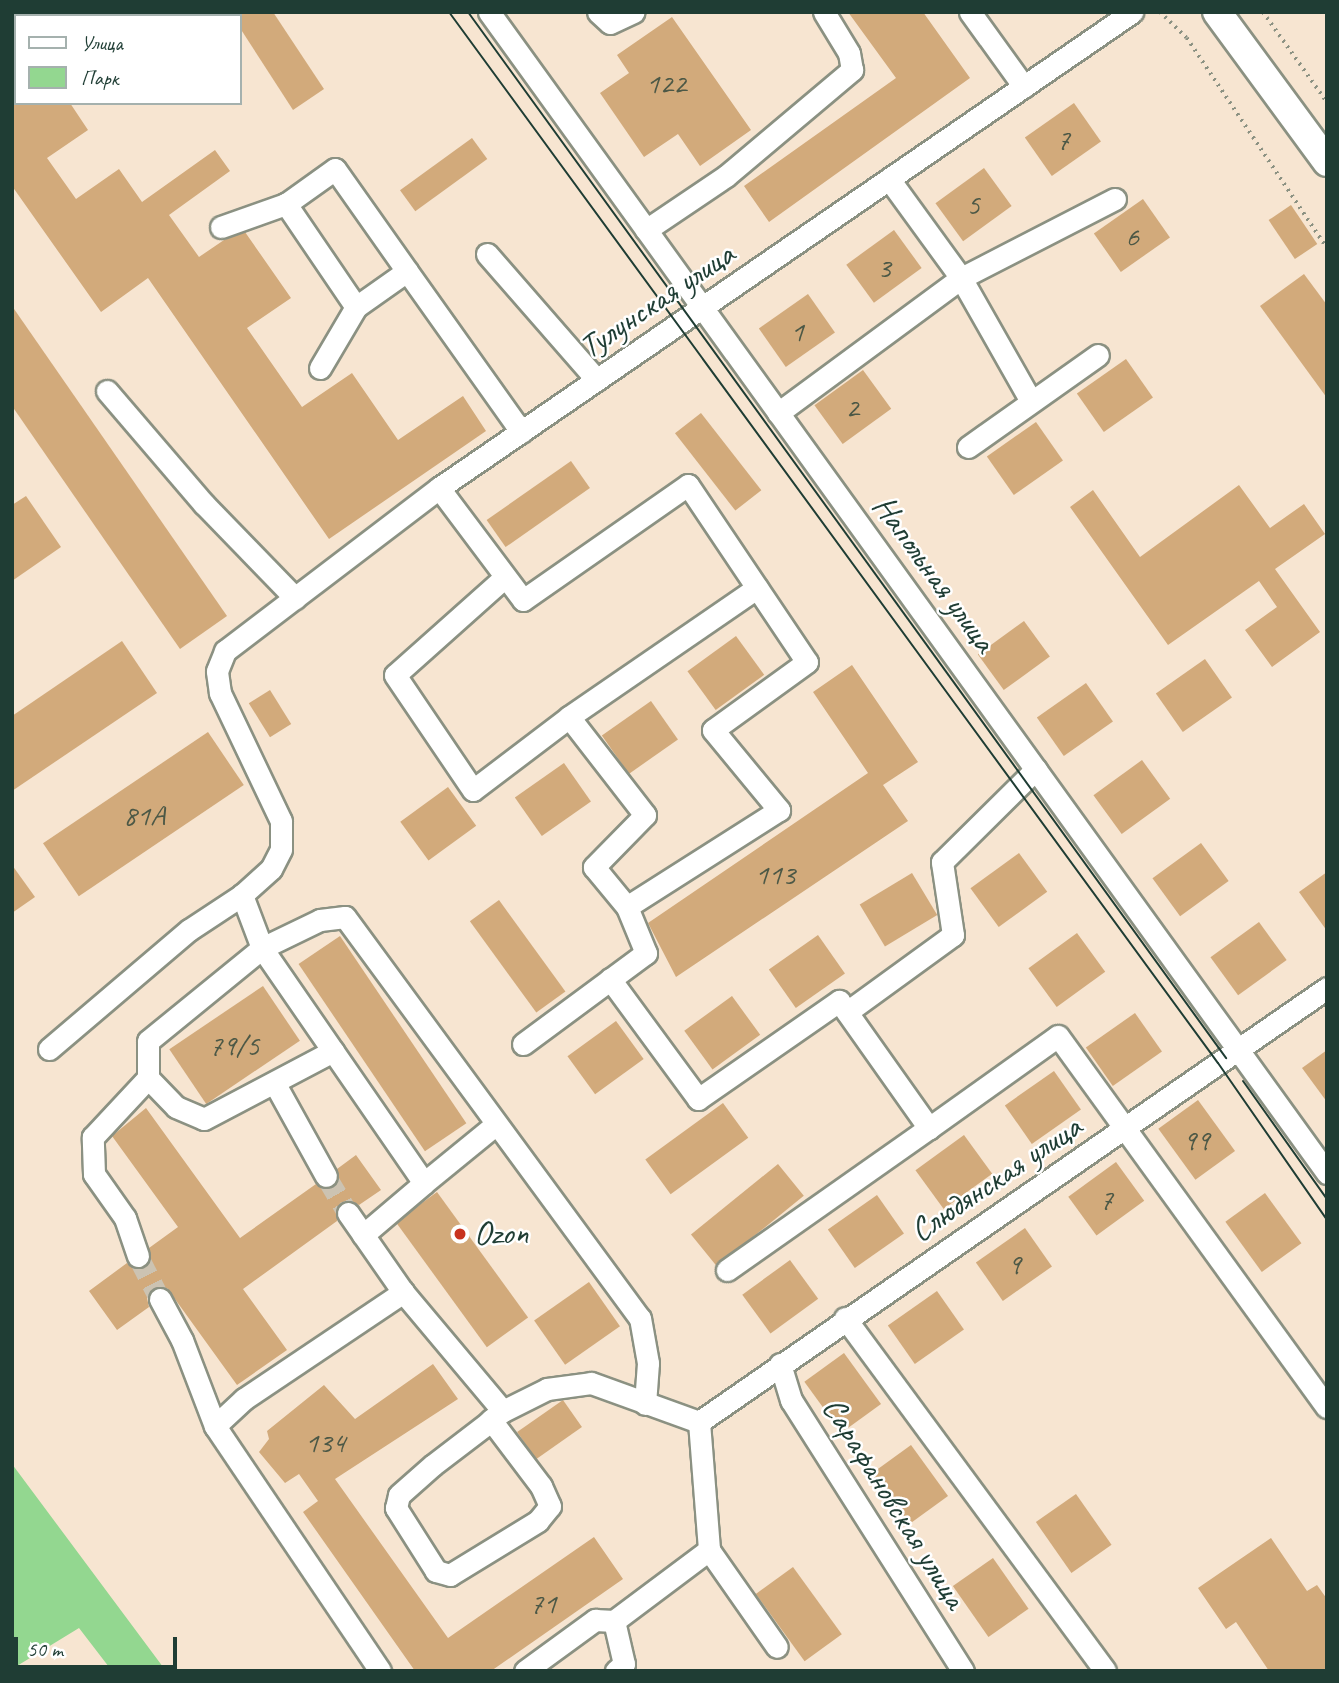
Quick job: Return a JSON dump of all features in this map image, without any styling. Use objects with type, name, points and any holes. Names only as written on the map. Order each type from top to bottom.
[{"type":"main road","points":[[1217,12],[1327,162]]},
{"type":"street","name":"Напольная улица","points":[[489,12],[1327,1173]]},
{"type":"street","points":[[598,12],[610,23],[634,12]]},
{"type":"street","points":[[646,230],[726,176],[852,70],[849,53],[824,12]]},
{"type":"street","points":[[970,12],[1024,87]]},
{"type":"street","name":"Тулунская улица","points":[[243,895],[276,859],[281,849],[281,821],[220,693],[217,671],[225,651],[439,488],[1132,12]]},
{"type":"street","points":[[221,227],[286,204],[335,169],[522,432]]},
{"type":"street","points":[[889,180],[961,278],[1031,401]]},
{"type":"street","points":[[778,413],[961,278],[1115,199]]},
{"type":"street","points":[[286,204],[356,307]]},
{"type":"street","points":[[487,254],[597,380]]},
{"type":"street","points":[[320,368],[356,307],[407,271]]},
{"type":"street","points":[[968,447],[1098,355]]},
{"type":"street","points":[[107,391],[204,504],[295,598]]},
{"type":"street","points":[[439,488],[523,600],[688,485],[807,662],[713,730],[779,810],[626,907]]},
{"type":"street","points":[[505,577],[395,675],[473,790],[569,718],[757,588]]},
{"type":"street","points":[[523,1044],[646,953],[626,907],[594,867],[645,815],[569,718]]},
{"type":"street","points":[[847,1012],[953,935],[942,862],[1036,769]]},
{"type":"street","points":[[50,1049],[189,930],[243,895],[262,948],[424,1183]]},
{"type":"street","points":[[138,1256],[125,1218],[94,1174],[93,1137],[148,1078],[148,1041],[262,948],[320,920],[345,917],[494,1126],[639,1318],[648,1363],[645,1404]]},
{"type":"street","points":[[610,979],[698,1099],[839,1001],[929,1128]]},
{"type":"street","name":"Слюдянская улица","points":[[699,1422],[845,1318],[1126,1129],[1327,988]]},
{"type":"street","points":[[727,1270],[1058,1036],[1327,1407]]},
{"type":"street","points":[[148,1078],[176,1107],[204,1119],[333,1051]]},
{"type":"street","points":[[275,1083],[326,1176]]},
{"type":"street","points":[[363,1235],[494,1126]]},
{"type":"street","points":[[348,1213],[403,1292],[497,1416],[541,1486],[550,1506],[538,1521],[450,1575],[436,1571],[396,1508],[399,1496],[497,1416],[547,1389],[591,1384],[699,1422],[709,1550],[777,1647]]},
{"type":"street","points":[[215,1426],[244,1399],[403,1292]]},
{"type":"street","points":[[160,1300],[182,1340],[215,1426],[380,1671]]},
{"type":"street","points":[[845,1318],[1105,1671]]},
{"type":"street","name":"Сарафановская улица","points":[[780,1364],[791,1400],[963,1671]]},
{"type":"street","points":[[525,1671],[595,1620],[614,1621],[709,1550]]},
{"type":"street","points":[[614,1621],[624,1664],[616,1671]]},
{"type":"path","points":[[1160,12],[1187,38],[1327,248]]},
{"type":"path","points":[[1263,12],[1327,102]]},
{"type":"green space","points":[[12,1464],[166,1671],[112,1671],[79,1628],[12,1669]]},
{"type":"building","points":[[273,12],[324,89],[293,110],[242,31],[240,14]]},
{"type":"building","points":[[848,12],[923,12],[970,78],[769,222],[744,186],[896,78]]},
{"type":"building","points":[[672,17],[751,130],[700,166],[678,134],[644,157],[600,93],[629,73],[617,55]]},
{"type":"building","points":[[12,103],[71,105],[88,130],[47,158],[76,199],[119,169],[142,202],[215,150],[230,171],[169,215],[199,257],[224,240],[245,232],[291,298],[247,328],[302,407],[352,373],[398,440],[463,396],[486,431],[329,539],[148,278],[101,312],[12,186]]},
{"type":"building","points":[[1074,103],[1101,142],[1052,176],[1025,137]]},
{"type":"building","points":[[472,138],[487,159],[415,211],[400,190]]},
{"type":"building","points":[[984,168],[1012,206],[963,241],[935,203]]},
{"type":"building","points":[[1143,199],[1170,238],[1121,272],[1094,233]]},
{"type":"building","points":[[1291,205],[1317,244],[1295,259],[1269,220]]},
{"type":"building","points":[[894,230],[922,268],[874,303],[846,265]]},
{"type":"building","points":[[1304,274],[1327,305],[1327,398],[1260,306]]},
{"type":"building","points":[[808,294],[835,333],[786,367],[759,328]]},
{"type":"building","points":[[12,306],[227,616],[180,649],[12,406]]},
{"type":"building","points":[[1126,359],[1153,398],[1104,432],[1077,393]]},
{"type":"building","points":[[863,370],[891,409],[843,444],[814,405]]},
{"type":"building","points":[[701,413],[761,490],[735,511],[675,433]]},
{"type":"building","points":[[1036,422],[1063,461],[1014,495],[987,456]]},
{"type":"building","points":[[571,461],[590,488],[506,547],[487,520]]},
{"type":"building","points":[[1239,485],[1270,528],[1304,504],[1325,534],[1275,569],[1320,632],[1272,667],[1245,630],[1277,607],[1259,581],[1168,645],[1070,507],[1093,490],[1140,557]]},
{"type":"building","points":[[26,496],[61,547],[12,581],[12,505]]},
{"type":"building","points":[[1024,621],[1050,657],[1004,690],[978,655]]},
{"type":"building","points":[[736,636],[764,675],[716,710],[687,671]]},
{"type":"building","points":[[122,641],[157,693],[12,791],[12,716]]},
{"type":"building","points":[[1205,659],[1232,698],[1183,732],[1156,693]]},
{"type":"building","points":[[852,665],[918,762],[883,785],[908,821],[676,977],[648,923],[868,773],[813,692]]},
{"type":"building","points":[[1086,683],[1113,722],[1064,756],[1037,717]]},
{"type":"building","points":[[270,690],[291,724],[270,737],[249,703]]},
{"type":"building","points":[[651,701],[678,740],[629,774],[602,735]]},
{"type":"building","points":[[208,732],[244,785],[79,896],[43,843]]},
{"type":"building","points":[[1142,760],[1170,799],[1122,834],[1093,795]]},
{"type":"building","points":[[564,763],[591,802],[542,836],[515,797]]},
{"type":"building","points":[[448,787],[476,826],[428,861],[400,822]]},
{"type":"building","points":[[1201,843],[1229,881],[1180,916],[1152,878]]},
{"type":"building","points":[[1019,853],[1047,892],[999,927],[970,888]]},
{"type":"building","points":[[12,865],[35,897],[12,913]]},
{"type":"building","points":[[1327,872],[1327,931],[1299,892]]},
{"type":"building","points":[[912,873],[937,915],[885,946],[860,904]]},
{"type":"building","points":[[499,900],[565,991],[536,1013],[470,921]]},
{"type":"building","points":[[1259,922],[1287,960],[1238,995],[1210,957]]},
{"type":"building","points":[[1077,933],[1105,972],[1057,1007],[1028,968]]},
{"type":"building","points":[[818,935],[845,974],[796,1008],[769,969]]},
{"type":"building","points":[[340,936],[466,1123],[425,1151],[299,964]]},
{"type":"building","points":[[263,986],[300,1041],[206,1104],[169,1049]]},
{"type":"building","points":[[732,996],[760,1035],[712,1070],[684,1031]]},
{"type":"building","points":[[1135,1013],[1162,1052],[1113,1086],[1086,1047]]},
{"type":"building","points":[[616,1021],[644,1059],[595,1094],[567,1056]]},
{"type":"building","points":[[1327,1050],[1327,1102],[1302,1068]]},
{"type":"building","points":[[1054,1071],[1081,1110],[1032,1144],[1005,1105]]},
{"type":"building","points":[[1198,1100],[1235,1151],[1195,1180],[1158,1129]]},
{"type":"building","points":[[723,1103],[748,1138],[671,1194],[645,1159]]},
{"type":"building","points":[[146,1108],[240,1238],[316,1184],[333,1187],[339,1177],[337,1169],[356,1155],[381,1190],[359,1205],[348,1200],[340,1203],[337,1221],[243,1289],[287,1350],[237,1385],[167,1288],[153,1288],[147,1298],[149,1307],[117,1330],[89,1291],[127,1263],[136,1269],[147,1265],[149,1248],[178,1227],[112,1136]]},
{"type":"building","points":[[964,1135],[992,1174],[944,1209],[915,1170]]},
{"type":"building","points":[[1116,1162],[1144,1201],[1096,1236],[1068,1197]]},
{"type":"building","points":[[778,1164],[804,1196],[717,1266],[691,1234]]},
{"type":"building","points":[[437,1192],[528,1317],[487,1347],[396,1222]]},
{"type":"building","points":[[1265,1193],[1301,1243],[1262,1272],[1225,1222]]},
{"type":"building","points":[[877,1195],[904,1234],[855,1268],[828,1229]]},
{"type":"building","points":[[1025,1228],[1052,1267],[1003,1301],[976,1262]]},
{"type":"building","points":[[790,1260],[818,1299],[770,1334],[742,1295]]},
{"type":"building","points":[[589,1282],[620,1326],[565,1365],[534,1320]]},
{"type":"building","points":[[937,1291],[964,1330],[915,1364],[888,1325]]},
{"type":"building","points":[[844,1353],[881,1404],[841,1433],[804,1382]]},
{"type":"building","points":[[433,1364],[458,1399],[335,1479],[448,1638],[594,1537],[623,1579],[491,1671],[415,1671],[303,1512],[318,1501],[299,1474],[285,1483],[259,1452],[269,1439],[267,1431],[324,1385],[355,1419]]},
{"type":"building","points":[[563,1400],[582,1427],[536,1459],[517,1432]]},
{"type":"building","points":[[911,1445],[948,1496],[908,1525],[871,1474]]},
{"type":"building","points":[[1076,1494],[1112,1545],[1071,1573],[1036,1522]]},
{"type":"building","points":[[1271,1538],[1307,1591],[1317,1585],[1327,1599],[1327,1671],[1269,1671],[1236,1622],[1226,1629],[1198,1588]]},
{"type":"building","points":[[993,1558],[1029,1609],[988,1637],[953,1586]]},
{"type":"building","points":[[793,1567],[842,1634],[805,1661],[756,1594]]},
{"type":"tunnel","points":[[326,1176],[348,1213]]},
{"type":"tunnel","points":[[138,1256],[160,1299]]},
{"type":"tram line","points":[[449,12],[1218,1063],[1327,1220]]},
{"type":"tram line","points":[[468,12],[1226,1058]]},
{"type":"tram line","points":[[1243,1081],[1327,1199]]},
{"type":"place","name":"Ozon","points":[[460,1234]]}]
